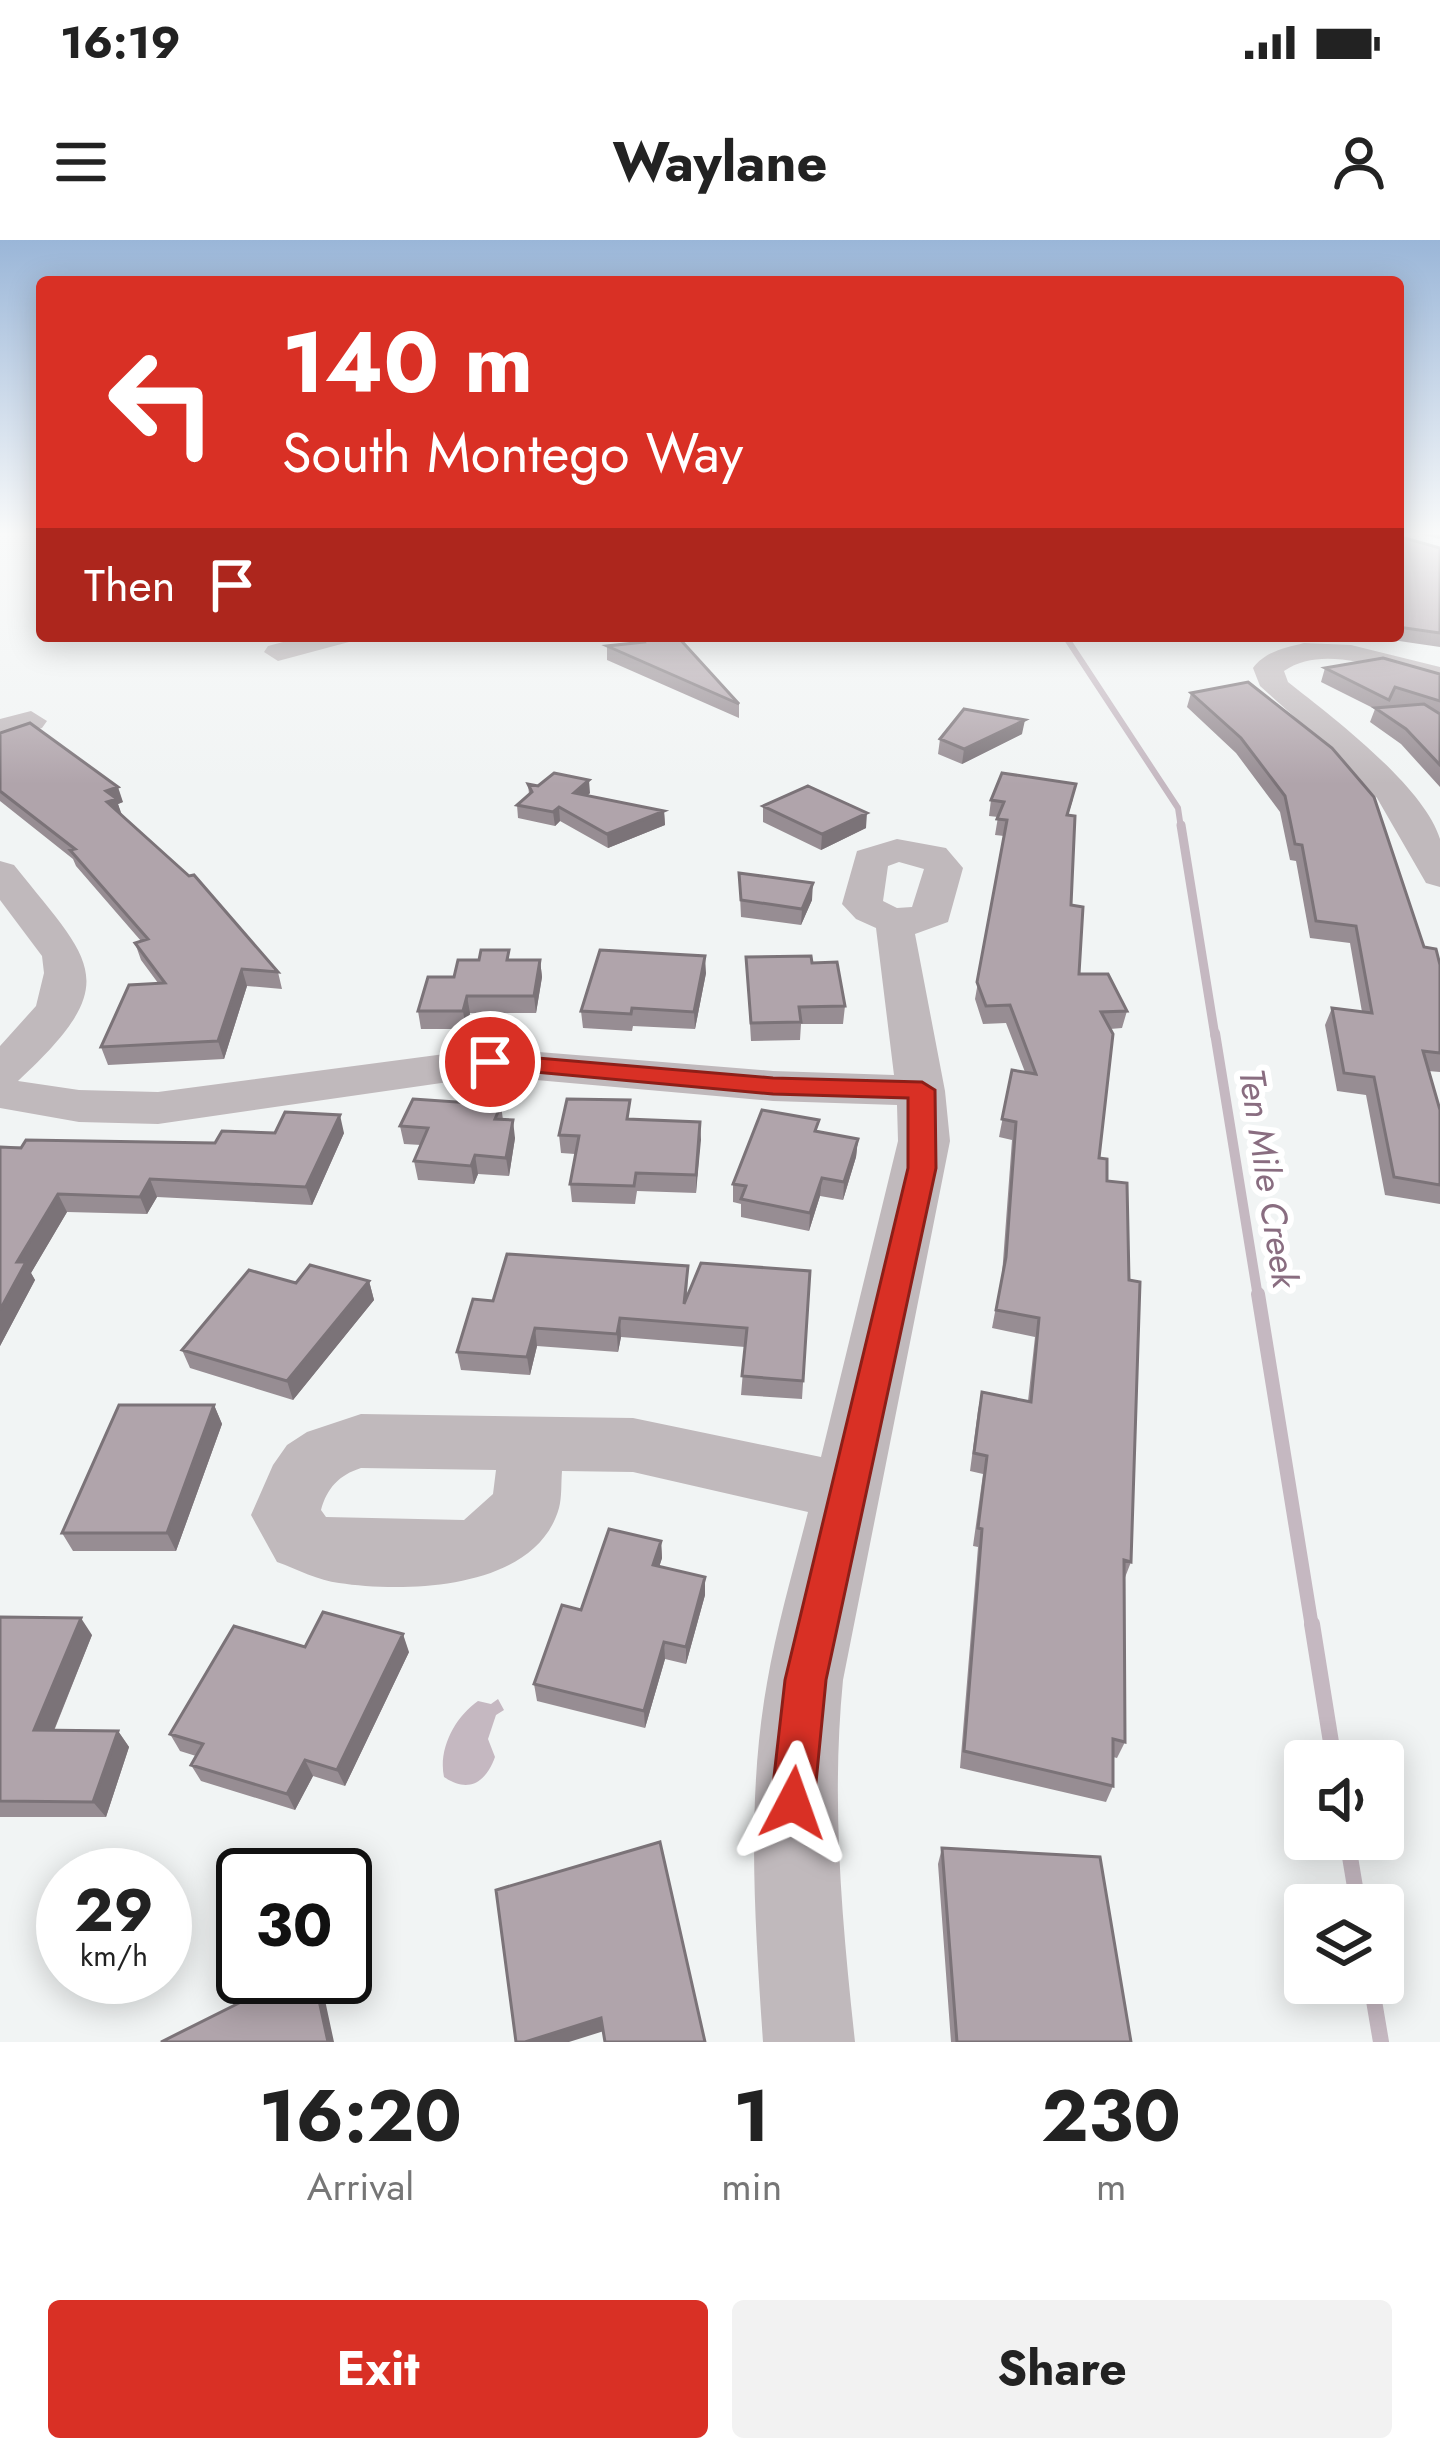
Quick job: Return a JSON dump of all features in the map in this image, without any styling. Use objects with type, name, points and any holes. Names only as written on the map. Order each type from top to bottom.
[{"type":"street","points":[[278,652],[316,642]]},
{"type":"street","points":[[1440,676],[1350,653],[1287,656],[1268,668],[1268,677],[1380,776],[1416,825],[1440,875]]},
{"type":"street","points":[[0,873],[63,955],[68,971],[58,1009],[0,1071]]},
{"type":"street","points":[[808,2042],[794,1872],[797,1738],[922,1168],[922,1090],[894,934],[899,921]]},
{"type":"street","points":[[0,1093],[79,1106],[158,1108],[490,1062],[773,1086],[922,1090]]},
{"type":"street","points":[[532,1445],[583,1441],[649,1448],[848,1492]]},
{"type":"shaded area","points":[[498,1699],[504,1710],[496,1715],[488,1739],[495,1757],[487,1773],[469,1785],[444,1777],[446,1745],[456,1725],[478,1701],[491,1704]]},
{"type":"building","points":[[1404,616],[1440,616],[1440,633],[1404,628]]},
{"type":"building","points":[[682,642],[739,704],[607,646]]},
{"type":"building","points":[[1383,658],[1440,674],[1440,701],[1395,687],[1389,700],[1325,668]]},
{"type":"building","points":[[1248,682],[1332,748],[1374,797],[1424,947],[1436,949],[1440,1053],[1423,1051],[1440,1110],[1440,1185],[1394,1177],[1374,1077],[1344,1073],[1332,1008],[1372,1013],[1356,926],[1316,921],[1302,845],[1295,844],[1285,796],[1241,738],[1191,693]]},
{"type":"building","points":[[1424,704],[1440,714],[1440,765],[1406,729],[1375,708]]},
{"type":"building","points":[[964,709],[1025,720],[964,749],[940,739]]},
{"type":"building","points":[[30,723],[118,787],[106,791],[117,799],[107,802],[189,876],[194,875],[278,972],[242,969],[218,1041],[101,1047],[129,985],[165,983],[135,943],[148,939],[70,850],[75,849],[0,791],[0,733]]},
{"type":"building","points":[[554,773],[589,780],[574,793],[664,811],[607,834],[559,807],[553,812],[517,805],[532,792],[528,784],[538,786]]},
{"type":"building","points":[[1002,773],[1076,784],[1067,815],[1075,816],[1071,905],[1083,907],[1079,974],[1108,974],[1127,1011],[1101,1012],[1113,1034],[1099,1158],[1107,1159],[1107,1181],[1127,1183],[1129,1280],[1140,1282],[1131,1562],[1124,1560],[1125,1742],[1113,1739],[1113,1786],[964,1751],[987,1456],[974,1453],[982,1392],[1031,1402],[1039,1318],[996,1310],[1006,1257],[1016,1122],[1002,1119],[1012,1070],[1036,1074],[1010,1005],[986,1006],[977,982],[1007,820],[997,819],[1004,802],[991,800]]},
{"type":"building","points":[[808,786],[867,813],[822,834],[763,806]]},
{"type":"building","points":[[739,873],[813,883],[802,909],[741,900]]},
{"type":"building","points":[[481,950],[509,950],[507,960],[540,960],[534,996],[467,996],[463,1011],[418,1011],[428,977],[454,977],[458,960],[479,960]]},
{"type":"building","points":[[600,950],[705,956],[694,1012],[581,1011]]},
{"type":"building","points":[[811,956],[812,963],[837,962],[845,1006],[799,1007],[801,1022],[751,1023],[746,957]]},
{"type":"building","points":[[413,1099],[501,1105],[495,1119],[513,1120],[506,1158],[475,1155],[471,1166],[414,1161],[428,1128],[400,1126]]},
{"type":"building","points":[[567,1099],[630,1100],[627,1119],[700,1122],[696,1175],[636,1173],[634,1186],[570,1184],[579,1136],[559,1135]]},
{"type":"building","points":[[762,1110],[819,1120],[815,1131],[858,1139],[844,1182],[822,1178],[810,1213],[741,1199],[746,1186],[733,1184]]},
{"type":"building","points":[[285,1112],[340,1115],[306,1187],[150,1179],[140,1197],[58,1194],[17,1262],[26,1262],[0,1310],[0,1147],[21,1148],[26,1140],[215,1143],[222,1131],[275,1133]]},
{"type":"building","points":[[507,1254],[688,1266],[684,1304],[701,1263],[810,1271],[803,1381],[742,1376],[747,1328],[620,1318],[617,1334],[535,1328],[527,1357],[457,1352],[473,1299],[493,1301]]},
{"type":"building","points":[[310,1265],[369,1281],[287,1381],[182,1350],[249,1270],[296,1283]]},
{"type":"building","points":[[119,1405],[214,1405],[167,1533],[62,1533]]},
{"type":"building","points":[[609,1529],[661,1541],[653,1565],[705,1577],[686,1647],[664,1642],[644,1711],[534,1684],[562,1605],[581,1610]]},
{"type":"building","points":[[323,1612],[403,1634],[337,1770],[305,1760],[287,1794],[191,1765],[203,1744],[170,1734],[234,1626],[305,1647]]},
{"type":"building","points":[[0,1617],[81,1618],[34,1730],[118,1731],[93,1802],[0,1801]]},
{"type":"building","points":[[660,1842],[705,2042],[605,2042],[601,2018],[516,2042],[496,1890]]},
{"type":"building","points":[[942,1848],[1100,1857],[1131,2042],[957,2042]]},
{"type":"building","points":[[237,2004],[320,2004],[328,2042],[161,2042]]},
{"type":"waterway","name":"Ten Mile Creek","points":[[1069,642],[1178,808],[1181,828]]},
{"type":"waterway","name":"Ten Mile Creek","points":[[1181,825],[1215,1036]]},
{"type":"waterway","name":"Ten Mile Creek","points":[[1215,1033],[1258,1297]]},
{"type":"waterway","name":"Ten Mile Creek","points":[[1258,1294],[1312,1627]]},
{"type":"waterway","name":"Ten Mile Creek","points":[[1312,1624],[1331,1740]]},
{"type":"waterway","name":"Ten Mile Creek","points":[[1350,1860],[1354,1884]]},
{"type":"waterway","name":"Ten Mile Creek","points":[[1375,2004],[1381,2042]]},
{"type":"route","points":[[490,1062],[773,1086],[922,1090],[922,1168],[806,1680],[793,1803]]}]
